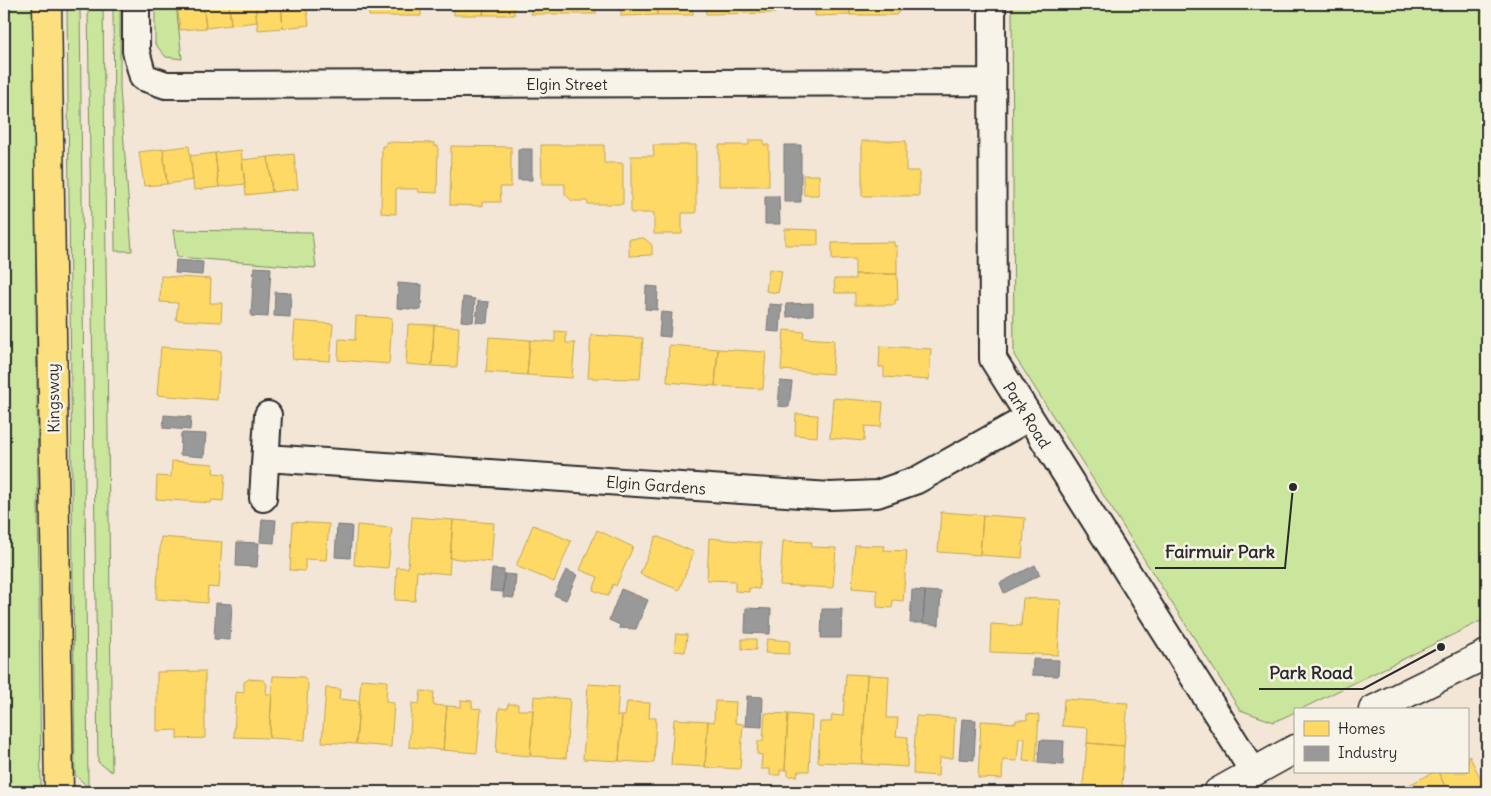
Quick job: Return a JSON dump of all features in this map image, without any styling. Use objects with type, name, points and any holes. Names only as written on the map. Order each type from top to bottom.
[{"type":"highway","name":"Kingsway","points":[[47,4],[59,792]]},
{"type":"street","name":"Elgin Street","points":[[136,4],[136,51],[142,77],[166,85],[992,82]]},
{"type":"street","name":"Park Road","points":[[992,4],[993,359],[1028,418],[1253,771]]},
{"type":"street","points":[[263,498],[268,415]]},
{"type":"street","name":"Elgin Gardens","points":[[266,458],[830,496],[877,494],[917,480],[1028,418]]},
{"type":"street","points":[[1377,708],[1487,654]]},
{"type":"street","points":[[1218,792],[1294,750]]},
{"type":"green space","points":[[4,4],[33,4],[41,792],[4,792]]},
{"type":"green space","points":[[67,4],[80,4],[88,787],[75,775]]},
{"type":"green space","points":[[88,4],[103,4],[112,772],[98,762]]},
{"type":"green space","points":[[113,4],[120,4],[120,89],[132,251],[115,251]]},
{"type":"green space","points":[[155,4],[176,4],[182,59],[166,57],[155,44]]},
{"type":"green space","points":[[1012,4],[1487,4],[1487,618],[1303,708],[1294,708],[1294,712],[1274,722],[1240,710],[1014,355]]},
{"type":"green space","points":[[173,230],[312,232],[316,268],[177,257]]},
{"type":"building: Homes","points":[[177,4],[203,4],[206,28],[180,30]]},
{"type":"building: Homes","points":[[203,4],[229,4],[231,25],[206,28]]},
{"type":"building: Homes","points":[[229,4],[255,4],[257,22],[231,25]]},
{"type":"building: Homes","points":[[255,4],[281,4],[283,28],[258,30]]},
{"type":"building: Homes","points":[[281,4],[306,4],[309,25],[283,28]]},
{"type":"building: Homes","points":[[369,4],[421,4],[421,16],[369,16]]},
{"type":"building: Homes","points":[[454,4],[484,4],[483,15],[454,15]]},
{"type":"building: Homes","points":[[484,4],[514,4],[514,15],[483,15]]},
{"type":"building: Homes","points":[[531,4],[596,4],[596,14],[531,14]]},
{"type":"building: Homes","points":[[621,4],[657,4],[657,15],[621,16]]},
{"type":"building: Homes","points":[[657,4],[692,4],[693,15],[657,15]]},
{"type":"building: Homes","points":[[706,4],[775,4],[775,13],[706,14]]},
{"type":"building: Homes","points":[[815,4],[850,4],[850,15],[815,16]]},
{"type":"building: Homes","points":[[850,4],[902,4],[902,8],[896,15],[850,15]]},
{"type":"building: Homes","points":[[749,140],[764,140],[764,145],[769,145],[769,186],[719,186],[719,145],[749,145]]},
{"type":"building: Homes","points":[[862,141],[906,141],[906,171],[919,171],[919,196],[862,196]]},
{"type":"building: Homes","points":[[386,142],[434,143],[434,146],[438,146],[437,193],[418,192],[418,189],[396,189],[396,214],[381,213],[382,146],[386,146]]},
{"type":"building: Homes","points":[[541,145],[604,145],[604,163],[623,163],[623,204],[588,204],[587,201],[572,201],[565,194],[565,184],[542,184]]},
{"type":"building: Homes","points":[[653,145],[696,145],[696,213],[682,213],[682,234],[654,234],[654,213],[631,213],[631,156],[654,156]]},
{"type":"building: Homes","points":[[189,146],[193,180],[167,184],[163,149]]},
{"type":"building: Homes","points":[[451,146],[511,147],[511,187],[500,187],[501,202],[482,202],[482,206],[450,205]]},
{"type":"building: Homes","points":[[163,149],[167,184],[144,186],[139,152]]},
{"type":"building: Homes","points":[[241,150],[245,184],[219,187],[215,153]]},
{"type":"building: Homes","points":[[215,153],[219,187],[194,190],[190,156]]},
{"type":"building: Homes","points":[[294,154],[298,189],[272,192],[268,157]]},
{"type":"building: Homes","points":[[268,157],[272,192],[246,195],[242,160]]},
{"type":"building: Homes","points":[[803,175],[819,175],[819,195],[804,195]]},
{"type":"building: Homes","points":[[785,229],[818,230],[818,245],[785,245]]},
{"type":"building: Homes","points":[[644,238],[652,245],[652,255],[629,256],[629,239]]},
{"type":"building: Homes","points":[[894,242],[894,246],[897,246],[897,274],[855,274],[855,259],[832,260],[832,243]]},
{"type":"building: Homes","points":[[769,269],[782,271],[778,293],[766,291]]},
{"type":"building: Homes","points":[[855,274],[897,274],[898,300],[895,300],[895,305],[855,305],[855,293],[835,293],[834,279],[855,279]]},
{"type":"building: Homes","points":[[161,276],[211,279],[210,303],[222,303],[221,322],[176,320],[178,303],[160,302]]},
{"type":"building: Homes","points":[[356,316],[392,318],[389,364],[338,360],[339,339],[355,340]]},
{"type":"building: Homes","points":[[295,321],[333,324],[330,361],[292,359]]},
{"type":"building: Homes","points":[[408,324],[434,325],[432,366],[406,364]]},
{"type":"building: Homes","points":[[434,325],[459,327],[457,367],[432,366]]},
{"type":"building: Homes","points":[[784,330],[804,332],[803,338],[834,340],[832,374],[781,370]]},
{"type":"building: Homes","points":[[555,331],[566,332],[566,343],[575,343],[572,378],[527,375],[530,340],[555,342]]},
{"type":"building: Homes","points":[[591,335],[643,338],[640,379],[588,378]]},
{"type":"building: Homes","points":[[489,337],[530,340],[527,375],[486,372]]},
{"type":"building: Homes","points":[[669,345],[718,349],[715,386],[667,382]]},
{"type":"building: Homes","points":[[880,346],[931,349],[929,380],[884,377],[884,367],[879,367]]},
{"type":"building: Homes","points":[[161,347],[221,351],[217,400],[157,395]]},
{"type":"building: Homes","points":[[718,349],[766,352],[763,389],[715,386]]},
{"type":"building: Homes","points":[[833,398],[883,402],[881,427],[865,426],[864,441],[830,438]]},
{"type":"building: Homes","points":[[796,414],[818,415],[817,437],[795,435]]},
{"type":"building: Homes","points":[[172,461],[214,464],[213,473],[225,474],[223,501],[212,500],[211,503],[156,499],[157,476],[171,477]]},
{"type":"building: Homes","points":[[941,512],[983,515],[980,555],[938,552]]},
{"type":"building: Homes","points":[[983,515],[1025,518],[1022,558],[980,555]]},
{"type":"building: Homes","points":[[412,517],[453,520],[449,574],[417,571],[415,601],[395,600],[397,567],[408,568]]},
{"type":"building: Homes","points":[[453,520],[494,523],[491,562],[450,558]]},
{"type":"building: Homes","points":[[293,522],[329,524],[326,560],[305,559],[305,571],[290,570]]},
{"type":"building: Homes","points":[[357,525],[392,528],[388,568],[354,565]]},
{"type":"building: Homes","points":[[533,525],[571,541],[554,582],[516,566]]},
{"type":"building: Homes","points":[[597,530],[633,547],[616,586],[613,584],[608,596],[593,590],[598,577],[580,570]]},
{"type":"building: Homes","points":[[656,536],[694,552],[679,590],[640,574]]},
{"type":"building: Homes","points":[[161,537],[222,542],[219,588],[208,587],[207,603],[156,599]]},
{"type":"building: Homes","points":[[709,538],[761,543],[759,589],[749,588],[749,592],[735,591],[735,581],[707,580]]},
{"type":"building: Homes","points":[[783,541],[812,542],[811,547],[836,548],[833,588],[780,585]]},
{"type":"building: Homes","points":[[855,545],[884,546],[883,550],[907,551],[903,601],[893,600],[892,608],[877,607],[877,590],[852,588]]},
{"type":"building: Homes","points":[[1023,598],[1061,600],[1058,655],[990,652],[991,624],[1021,626]]},
{"type":"building: Homes","points":[[676,634],[687,635],[685,652],[674,651]]},
{"type":"building: Homes","points":[[742,639],[756,639],[756,650],[742,649]]},
{"type":"building: Homes","points":[[767,639],[790,641],[789,654],[765,653]]},
{"type":"building: Homes","points":[[205,671],[205,738],[177,739],[177,730],[157,731],[157,672]]},
{"type":"building: Homes","points":[[846,674],[867,675],[862,764],[818,762],[820,722],[831,722],[832,715],[843,716]]},
{"type":"building: Homes","points":[[867,675],[889,676],[887,718],[898,718],[896,736],[908,737],[907,767],[862,764]]},
{"type":"building: Homes","points":[[273,676],[304,677],[308,684],[305,740],[269,738]]},
{"type":"building: Homes","points":[[249,679],[263,680],[267,684],[266,694],[272,694],[269,738],[234,737],[236,692],[244,693],[244,682]]},
{"type":"building: Homes","points":[[361,679],[387,681],[386,702],[394,703],[391,747],[356,744]]},
{"type":"building: Homes","points":[[588,684],[619,686],[617,716],[622,716],[619,761],[583,759]]},
{"type":"building: Homes","points":[[326,688],[340,689],[339,699],[359,701],[356,744],[322,742]]},
{"type":"building: Homes","points":[[421,691],[434,692],[433,705],[447,706],[443,750],[409,747],[412,703],[419,704]]},
{"type":"building: Homes","points":[[534,696],[570,699],[566,758],[530,756]]},
{"type":"building: Homes","points":[[1064,699],[1128,703],[1124,746],[1087,743],[1088,728],[1062,726]]},
{"type":"building: Homes","points":[[461,700],[472,701],[472,708],[481,709],[477,753],[443,750],[447,706],[461,707]]},
{"type":"building: Homes","points":[[715,701],[736,702],[735,723],[743,724],[740,769],[705,767],[708,721],[714,722]]},
{"type":"building: Homes","points":[[627,702],[650,703],[649,718],[656,718],[654,763],[619,761],[622,716],[625,716]]},
{"type":"building: Homes","points":[[508,704],[518,704],[518,710],[533,710],[530,756],[496,753],[499,708],[507,709]]},
{"type":"building: Homes","points":[[765,713],[788,714],[785,770],[780,770],[780,775],[770,775],[770,769],[761,769],[762,755],[757,754],[758,741],[763,741]]},
{"type":"building: Homes","points":[[788,714],[812,716],[809,771],[798,771],[797,776],[788,776],[788,770],[785,770]]},
{"type":"building: Homes","points":[[1027,714],[1039,715],[1036,762],[1023,761],[1025,738],[1019,738],[1017,761],[1003,760],[1002,779],[978,778],[981,721],[1016,723],[1016,720],[1027,720]]},
{"type":"building: Homes","points":[[916,716],[955,718],[953,758],[939,758],[938,776],[913,774]]},
{"type":"building: Homes","points":[[674,719],[708,721],[705,767],[671,765]]},
{"type":"building: Homes","points":[[1087,743],[1124,746],[1122,788],[1083,785]]},
{"type":"building: Homes","points":[[1469,755],[1487,792],[1448,792],[1439,774],[1468,774]]},
{"type":"building: Homes","points":[[1430,774],[1439,774],[1448,792],[1410,792],[1407,786]]},
{"type":"building: Industry","points":[[784,145],[801,145],[801,202],[784,202]]},
{"type":"building: Industry","points":[[518,149],[532,149],[532,180],[518,180]]},
{"type":"building: Industry","points":[[765,196],[779,196],[780,224],[765,224]]},
{"type":"building: Industry","points":[[176,260],[203,262],[202,275],[175,273]]},
{"type":"building: Industry","points":[[254,267],[271,268],[268,317],[251,316]]},
{"type":"building: Industry","points":[[398,283],[422,285],[421,310],[397,308]]},
{"type":"building: Industry","points":[[646,286],[658,287],[657,310],[645,309]]},
{"type":"building: Industry","points":[[275,292],[291,293],[290,317],[274,316]]},
{"type":"building: Industry","points":[[463,297],[475,299],[473,322],[461,321]]},
{"type":"building: Industry","points":[[478,301],[489,302],[487,323],[476,322]]},
{"type":"building: Industry","points":[[813,303],[813,315],[787,317],[786,304]]},
{"type":"building: Industry","points":[[769,304],[782,305],[780,332],[767,331]]},
{"type":"building: Industry","points":[[661,312],[672,313],[670,337],[659,336]]},
{"type":"building: Industry","points":[[780,381],[792,382],[789,407],[778,406]]},
{"type":"building: Industry","points":[[164,415],[191,417],[190,430],[163,428]]},
{"type":"building: Industry","points":[[181,433],[206,434],[204,457],[180,455]]},
{"type":"building: Industry","points":[[262,519],[276,520],[274,543],[260,542]]},
{"type":"building: Industry","points":[[337,525],[352,526],[350,558],[335,557]]},
{"type":"building: Industry","points":[[237,542],[259,543],[257,567],[236,566]]},
{"type":"building: Industry","points":[[1035,565],[1040,575],[1004,593],[1000,583]]},
{"type":"building: Industry","points":[[492,569],[504,570],[503,592],[490,591]]},
{"type":"building: Industry","points":[[566,570],[577,575],[566,600],[554,595]]},
{"type":"building: Industry","points":[[504,574],[516,575],[514,598],[503,597]]},
{"type":"building: Industry","points":[[621,589],[648,600],[636,629],[619,628],[620,625],[609,620]]},
{"type":"building: Industry","points":[[912,590],[925,591],[923,623],[910,623]]},
{"type":"building: Industry","points":[[925,591],[941,592],[939,625],[923,623]]},
{"type":"building: Industry","points":[[216,603],[232,604],[230,640],[214,639]]},
{"type":"building: Industry","points":[[746,608],[771,609],[770,634],[745,633]]},
{"type":"building: Industry","points":[[822,609],[842,609],[841,638],[821,638]]},
{"type":"building: Industry","points":[[1033,659],[1059,660],[1058,676],[1032,675]]},
{"type":"building: Industry","points":[[747,696],[763,697],[762,727],[745,726]]},
{"type":"building: Industry","points":[[962,719],[976,720],[974,760],[959,759]]},
{"type":"building: Industry","points":[[1040,740],[1064,741],[1063,765],[1038,763]]},
{"type":"place","name":"Fairmuir Park","points":[[1293,487]]},
{"type":"place","name":"Park Road","points":[[1441,647]]}]
